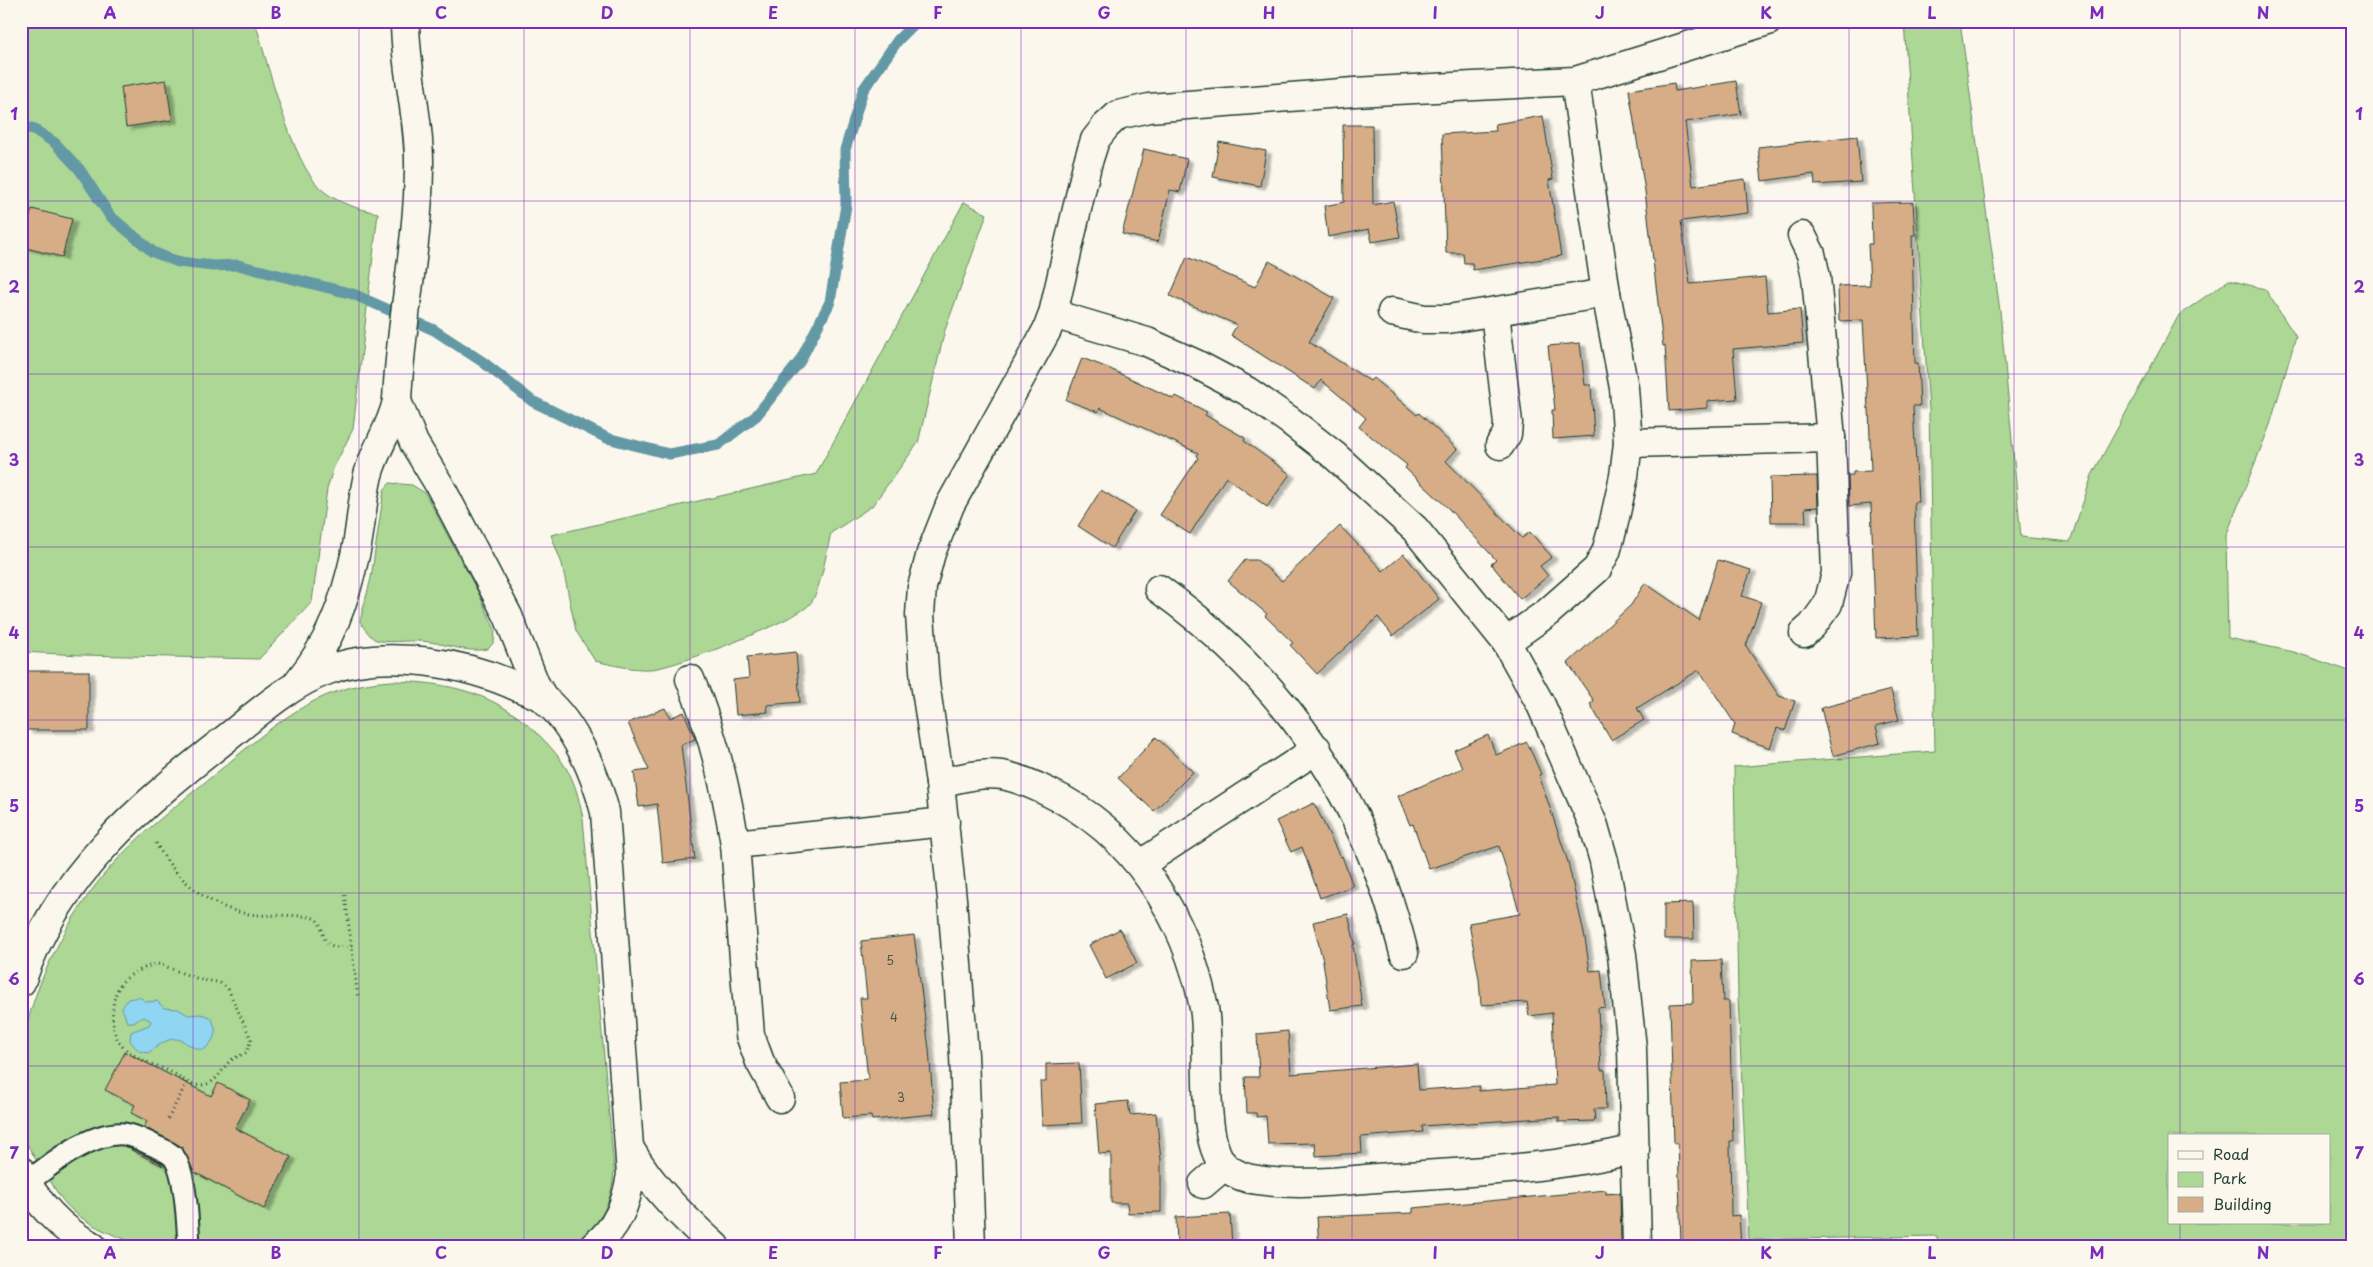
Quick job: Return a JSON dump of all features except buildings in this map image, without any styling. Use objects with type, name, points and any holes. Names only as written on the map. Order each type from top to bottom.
[{"type":"street","points":[[392,21],[405,50]]},
{"type":"street","points":[[295,685],[320,654],[339,612],[356,550],[371,466],[393,419],[397,397],[418,219],[418,124],[405,50],[405,21]]},
{"type":"street","points":[[971,1246],[964,1055],[945,822],[925,683],[920,615],[922,587],[931,553],[950,506],[1047,330],[1053,314],[1087,165],[1095,140],[1118,115],[1149,108],[1354,92],[1575,81],[1768,21]]},
{"type":"street","points":[[1506,642],[1547,613],[1597,569],[1606,552],[1624,476],[1628,443],[1624,388],[1606,293],[1575,81]]},
{"type":"street","points":[[1802,236],[1811,254],[1816,277],[1831,438],[1836,573],[1828,604],[1812,626],[1804,633]]},
{"type":"street","points":[[1392,312],[1407,317],[1440,319],[1495,312],[1606,293]]},
{"type":"street","points":[[1495,312],[1508,423],[1507,434],[1500,445]]},
{"type":"street","points":[[1053,314],[1155,346],[1247,391],[1290,420],[1335,456],[1415,529],[1506,642],[1541,705],[1594,826],[1604,861],[1622,955],[1632,1048],[1637,1246]]},
{"type":"street","points":[[397,397],[414,443],[440,486],[508,616],[535,684],[580,748],[598,786],[605,812],[631,1175],[623,1210],[612,1229],[594,1246]]},
{"type":"street","points":[[1628,443],[1831,438]]},
{"type":"street","points":[[1159,589],[1188,610],[1231,647],[1288,711],[1317,750],[1345,794],[1369,844],[1393,911],[1404,953]]},
{"type":"street","points":[[21,982],[39,939],[64,894],[100,850],[138,810],[182,773],[295,685],[327,670],[348,663],[395,660],[453,666],[478,671],[544,699]]},
{"type":"street","points":[[690,679],[713,738],[726,790],[735,844],[750,1035],[760,1062],[780,1098]]},
{"type":"street","points":[[1141,864],[1317,750]]},
{"type":"street","points":[[940,783],[972,776],[1002,775],[1030,784],[1061,798],[1087,815],[1111,833],[1141,864],[1165,902],[1195,971],[1204,1009],[1208,1051],[1209,1130],[1214,1152],[1224,1166],[1234,1173],[1257,1180],[1302,1183],[1503,1170],[1590,1158],[1635,1148]]},
{"type":"street","points":[[735,844],[945,822]]},
{"type":"street","points":[[630,1149],[644,1172],[670,1203],[715,1246]]},
{"type":"street","points":[[1203,1184],[1224,1166]]},
{"type":"street","points":[[24,1177],[43,1206],[78,1243]]},
{"type":"lane","points":[[24,1177],[46,1167],[74,1149],[106,1135],[126,1134],[154,1146],[175,1158],[184,1194],[189,1246]]},
{"type":"path","points":[[138,810],[162,854],[174,869],[202,895],[219,906],[241,913],[314,918],[318,921],[322,935],[332,945],[339,948],[352,946]]},
{"type":"path","points":[[345,895],[358,998]]},
{"type":"path","points":[[158,964],[197,979],[216,980],[223,983],[228,989],[251,1040],[247,1052],[233,1059],[217,1078],[204,1085],[187,1082],[123,1047],[118,1038],[113,1021],[113,1008],[120,984],[146,965],[158,964]]},
{"type":"path","points":[[154,1146],[187,1082]]},
{"type":"green space","points":[[21,21],[255,21],[282,111],[300,158],[310,176],[321,189],[341,202],[378,213],[353,429],[333,469],[327,489],[312,602],[259,659],[21,652]]},
{"type":"green space","points":[[1904,21],[1960,21],[2000,311],[2021,537],[2070,542],[2092,475],[2179,315],[2229,280],[2265,289],[2296,337],[2270,425],[2226,536],[2228,638],[2294,652],[2352,672],[2352,1246],[1938,1246],[1937,1236],[1749,1240],[1738,997],[1734,767],[1935,751],[1929,410]]},
{"type":"green space","points":[[964,202],[987,214],[945,330],[918,443],[872,506],[831,533],[820,582],[809,605],[781,622],[733,643],[664,667],[637,669],[595,661],[576,631],[562,564],[551,535],[816,474]]},
{"type":"green space","points":[[390,483],[412,485],[425,493],[478,592],[495,630],[494,642],[488,649],[471,650],[420,641],[389,642],[378,640],[374,639],[366,631],[361,623],[371,578],[384,490]]},
{"type":"green space","points":[[391,681],[433,684],[452,688],[471,693],[507,709],[524,721],[547,743],[560,759],[577,792],[583,818],[614,1170],[610,1194],[602,1215],[588,1233],[568,1246],[147,1246],[103,1230],[82,1218],[60,1197],[29,1148],[22,1130],[21,1061],[24,1036],[41,982],[67,928],[98,881],[138,838],[275,725],[316,700],[338,691]]},
{"type":"water","points":[[139,997],[147,1002],[157,1001],[164,1008],[178,1009],[188,1015],[200,1014],[210,1017],[215,1028],[213,1039],[204,1049],[195,1048],[181,1040],[172,1039],[148,1053],[139,1051],[130,1041],[131,1032],[149,1025],[151,1021],[144,1017],[134,1022],[127,1022],[122,1008],[128,999]]},
{"type":"waterway","points":[[21,129],[32,128],[55,143],[80,170],[110,216],[153,252],[178,262],[213,266],[238,265],[353,294],[434,330],[483,362],[532,401],[607,438],[669,454],[718,445],[756,416],[800,361],[830,302],[846,205],[845,150],[863,90],[898,40],[917,21]]}]
